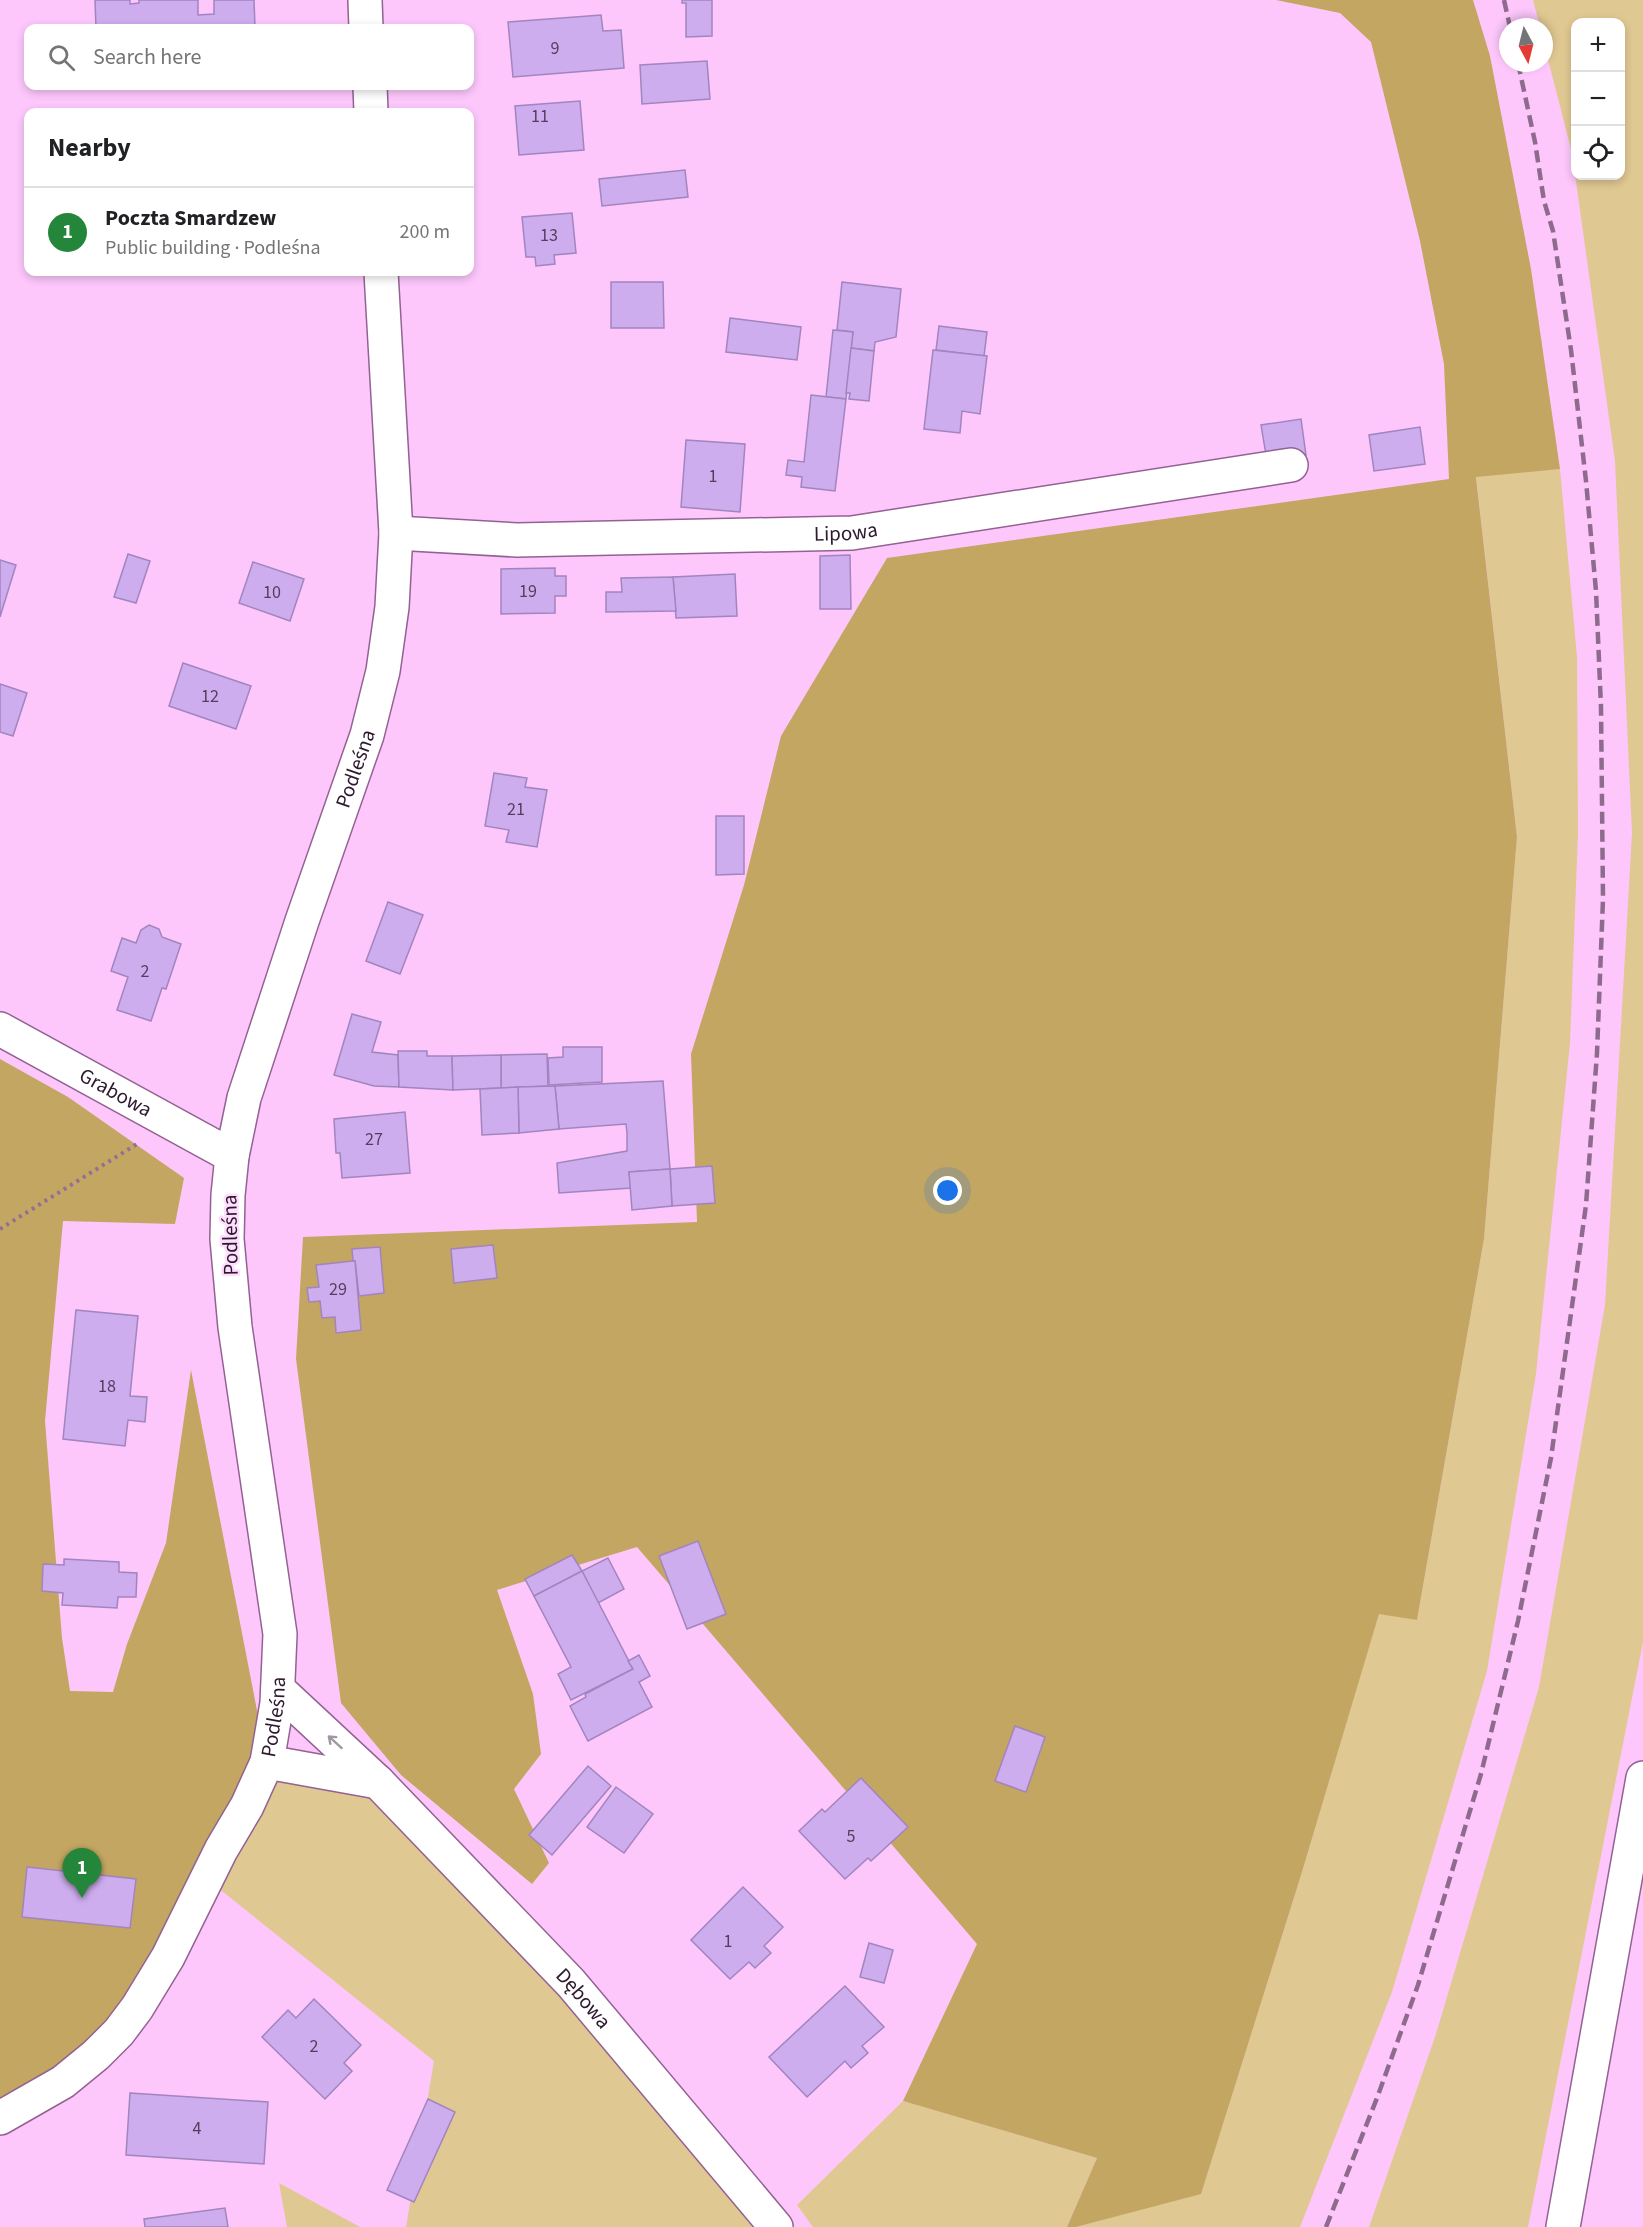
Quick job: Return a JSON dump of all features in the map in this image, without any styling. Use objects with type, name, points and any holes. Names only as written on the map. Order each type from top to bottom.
[{"type":"street","points":[[365,0],[366,24]]},
{"type":"street","points":[[370,90],[371,108]]},
{"type":"street","name":"Podleśna","points":[[0,2118],[63,2082],[96,2055],[125,2024],[168,1957],[221,1850],[247,1806],[267,1762],[278,1689],[280,1634],[231,1288],[227,1239],[232,1156],[244,1098],[263,1036],[367,735],[383,671],[392,607],[396,534],[381,276]]},
{"type":"street","name":"Lipowa","points":[[396,534],[517,540],[852,533],[1291,465]]},
{"type":"street","name":"Grabowa","points":[[0,1029],[232,1156]]},
{"type":"street","name":"Dębowa","points":[[278,1689],[378,1782],[571,1983],[776,2227]]},
{"type":"street","points":[[267,1762],[378,1782]]},
{"type":"street","points":[[1563,2227],[1643,1778]]},
{"type":"path","points":[[0,1229],[171,1123]]},
{"type":"shaded area","points":[[1276,0],[1473,0],[1490,56],[1531,269],[1560,469],[1476,477],[1517,837],[1484,1239],[1417,1620],[1379,1614],[1302,1872],[1201,2194],[1076,2227],[1067,2227],[1097,2158],[903,2101],[977,1944],[637,1547],[497,1590],[533,1694],[541,1754],[514,1789],[549,1863],[532,1884],[401,1775],[341,1703],[296,1359],[303,1237],[697,1222],[691,1054],[744,885],[781,736],[887,558],[1449,479],[1444,364],[1420,241],[1371,42],[1340,13]]},
{"type":"shaded area","points":[[1533,0],[1643,0],[1643,1642],[1528,2227],[1369,2227],[1436,2034],[1539,1687],[1605,1305],[1632,833],[1615,461],[1576,180],[1625,180],[1625,18],[1571,18],[1571,149],[1551,72],[1553,72],[1553,18],[1538,18]]},
{"type":"shaded area","points":[[1560,469],[1577,657],[1578,833],[1570,1043],[1536,1374],[1487,1671],[1392,1992],[1300,2227],[1076,2227],[1201,2193],[1302,1872],[1379,1613],[1417,1620],[1484,1239],[1517,837],[1476,475]]},
{"type":"shaded area","points":[[0,1059],[68,1097],[184,1178],[175,1224],[63,1221],[45,1421],[62,1638],[70,1691],[113,1692],[127,1644],[166,1543],[191,1370],[267,1762],[96,2055],[0,2105]]},
{"type":"shaded area","points":[[267,1762],[378,1782],[772,2227],[406,2227],[434,2061],[207,1879]]},
{"type":"shaded area","points":[[903,2101],[1097,2158],[1067,2227],[813,2227],[797,2205]]},
{"type":"shaded area","points":[[279,2183],[360,2227],[287,2227]]},
{"type":"building","points":[[95,0],[130,0],[130,4],[139,3],[139,0],[198,0],[198,15],[214,14],[214,0],[254,0],[255,24],[96,24]]},
{"type":"building","points":[[682,0],[712,0],[712,36],[686,37],[686,3],[682,3]]},
{"type":"building","points":[[601,15],[603,31],[621,30],[624,68],[513,77],[508,22]]},
{"type":"building","points":[[707,61],[710,99],[642,104],[640,65]]},
{"type":"building","points":[[580,101],[584,150],[519,155],[515,106]]},
{"type":"building","points":[[685,170],[688,197],[602,206],[599,179]]},
{"type":"building","points":[[572,213],[576,253],[554,255],[555,264],[536,266],[535,257],[526,257],[522,217]]},
{"type":"building","points":[[611,282],[663,282],[664,328],[611,328]]},
{"type":"building","points":[[842,282],[901,289],[896,337],[875,342],[874,351],[851,348],[853,332],[837,330]]},
{"type":"building","points":[[730,318],[801,327],[797,360],[726,352]]},
{"type":"building","points":[[939,326],[987,332],[984,356],[936,350]]},
{"type":"building","points":[[833,330],[853,332],[846,399],[826,397]]},
{"type":"building","points":[[851,348],[874,351],[869,401],[849,399],[850,393],[846,393]]},
{"type":"building","points":[[933,350],[987,356],[980,414],[962,411],[960,433],[924,429]]},
{"type":"building","points":[[811,395],[846,399],[835,491],[801,487],[802,477],[786,475],[788,460],[804,462]]},
{"type":"building","points":[[1301,419],[1306,455],[1267,461],[1261,425]]},
{"type":"building","points":[[1420,427],[1425,464],[1374,471],[1369,435]]},
{"type":"building","points":[[686,440],[745,444],[740,512],[681,507]]},
{"type":"building","points":[[128,554],[150,561],[136,603],[114,597]]},
{"type":"building","points":[[850,555],[851,609],[820,609],[820,556]]},
{"type":"building","points":[[0,560],[16,565],[0,617]]},
{"type":"building","points":[[253,562],[304,579],[290,621],[239,603]]},
{"type":"building","points":[[555,568],[555,576],[566,576],[566,596],[555,596],[555,613],[501,614],[501,569]]},
{"type":"building","points":[[735,574],[737,616],[676,618],[673,577]]},
{"type":"building","points":[[673,577],[676,611],[606,612],[606,592],[622,592],[621,578]]},
{"type":"building","points":[[183,663],[251,686],[236,729],[169,706]]},
{"type":"building","points":[[0,684],[27,693],[13,736],[0,732]]},
{"type":"building","points":[[494,773],[527,778],[525,787],[547,790],[537,847],[506,842],[509,830],[485,826]]},
{"type":"building","points":[[716,816],[744,816],[744,874],[716,875]]},
{"type":"building","points":[[388,902],[423,915],[400,974],[366,961]]},
{"type":"building","points":[[149,925],[159,929],[162,937],[181,944],[166,989],[162,988],[151,1021],[117,1010],[128,977],[111,971],[122,938],[136,943],[141,930]]},
{"type":"building","points":[[352,1014],[381,1022],[372,1052],[398,1055],[399,1087],[374,1086],[334,1075]]},
{"type":"building","points":[[563,1047],[602,1047],[602,1082],[549,1085],[548,1058],[563,1057]]},
{"type":"building","points":[[398,1051],[427,1051],[427,1056],[452,1056],[453,1090],[399,1087]]},
{"type":"building","points":[[547,1054],[548,1086],[501,1088],[501,1055]]},
{"type":"building","points":[[501,1055],[501,1088],[453,1090],[452,1056]]},
{"type":"building","points":[[663,1081],[670,1169],[629,1172],[631,1188],[559,1193],[557,1163],[627,1151],[627,1133],[626,1124],[559,1129],[555,1086]]},
{"type":"building","points":[[555,1086],[559,1129],[519,1133],[518,1087]]},
{"type":"building","points":[[518,1087],[519,1133],[482,1135],[480,1089]]},
{"type":"building","points":[[405,1112],[410,1173],[342,1178],[340,1153],[336,1153],[334,1119]]},
{"type":"building","points":[[712,1166],[715,1203],[672,1206],[670,1169]]},
{"type":"building","points":[[670,1169],[672,1206],[632,1210],[629,1172]]},
{"type":"building","points":[[493,1245],[497,1278],[454,1283],[451,1249]]},
{"type":"building","points":[[380,1247],[384,1293],[359,1296],[352,1249]]},
{"type":"building","points":[[355,1261],[361,1330],[336,1333],[335,1317],[322,1318],[320,1301],[309,1302],[307,1288],[319,1287],[316,1265]]},
{"type":"building","points":[[76,1310],[138,1316],[130,1396],[147,1397],[145,1422],[128,1420],[125,1446],[63,1439]]},
{"type":"building","points":[[698,1541],[726,1614],[687,1629],[659,1556]]},
{"type":"building","points":[[572,1555],[582,1571],[534,1596],[525,1579]]},
{"type":"building","points":[[608,1558],[624,1589],[598,1603],[582,1571]]},
{"type":"building","points":[[64,1559],[119,1562],[119,1572],[137,1573],[136,1597],[118,1597],[117,1608],[62,1605],[63,1593],[42,1591],[43,1564],[64,1565]]},
{"type":"building","points":[[582,1571],[633,1669],[571,1700],[558,1674],[571,1667],[534,1596]]},
{"type":"building","points":[[639,1655],[650,1676],[639,1682],[652,1707],[588,1741],[570,1706],[586,1697],[585,1694],[633,1669],[628,1661]]},
{"type":"building","points":[[1015,1726],[1045,1737],[1026,1792],[995,1781]]},
{"type":"building","points":[[588,1766],[611,1786],[552,1855],[529,1835]]},
{"type":"building","points":[[861,1778],[908,1827],[871,1861],[868,1858],[845,1879],[799,1831],[822,1809],[825,1812]]},
{"type":"building","points":[[616,1787],[653,1814],[624,1853],[587,1827]]},
{"type":"building","points":[[27,1867],[136,1879],[130,1928],[22,1917]]},
{"type":"building","points":[[743,1887],[783,1927],[764,1946],[771,1953],[755,1968],[749,1962],[730,1979],[691,1940]]},
{"type":"building","points":[[869,1943],[893,1950],[884,1983],[860,1977]]},
{"type":"building","points":[[845,1986],[884,2027],[862,2046],[868,2053],[851,2068],[845,2061],[807,2097],[769,2057]]},
{"type":"building","points":[[314,1999],[361,2045],[344,2063],[352,2071],[325,2099],[262,2037],[288,2010],[296,2018]]},
{"type":"building","points":[[130,2093],[268,2102],[264,2164],[126,2155]]},
{"type":"building","points":[[428,2099],[455,2112],[414,2202],[387,2190]]},
{"type":"building","points":[[225,2208],[228,2227],[145,2227],[144,2219]]},
{"type":"railway","points":[[1504,0],[1508,18]]},
{"type":"railway","points":[[1326,2227],[1377,2098],[1418,1985],[1481,1774],[1518,1621],[1551,1458],[1586,1205],[1597,1053],[1603,899],[1601,707],[1596,591],[1571,350],[1553,231],[1544,201],[1535,142],[1520,72]]},
{"type":"place","name":"Poczta Smardzew","points":[[82,1898]]}]
